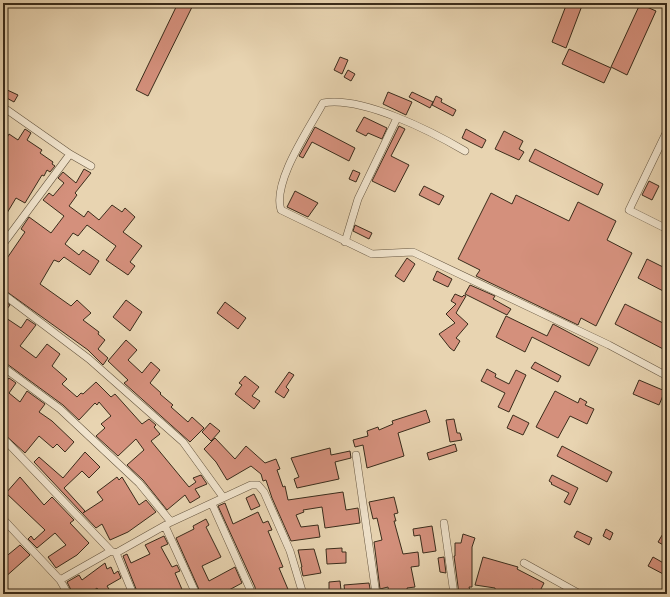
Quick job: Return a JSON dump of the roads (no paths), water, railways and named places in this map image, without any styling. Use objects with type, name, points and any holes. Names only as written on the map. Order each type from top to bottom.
[{"type":"street","points":[[464,152],[447,141],[397,118],[358,104],[332,102],[323,103],[283,178],[278,202],[281,210],[344,242],[372,254],[413,252],[608,345],[667,376]]},
{"type":"street","points":[[4,109],[70,154],[91,166]]},
{"type":"street","points":[[344,242],[358,199],[397,118]]},
{"type":"street","points":[[667,131],[629,210],[667,229]]},
{"type":"street","points":[[3,244],[70,154]]},
{"type":"street","points":[[3,294],[89,359],[183,442],[223,497]]},
{"type":"street","points":[[3,367],[60,409],[139,483],[168,524],[196,594]]},
{"type":"street","points":[[3,438],[114,552],[133,594]]},
{"type":"street","points":[[356,455],[376,594]]},
{"type":"street","points":[[60,580],[168,524],[251,485],[258,486],[264,492],[290,552],[304,594]]},
{"type":"street","points":[[212,504],[250,589]]},
{"type":"street","points":[[3,519],[60,580],[68,594]]},
{"type":"street","points":[[444,523],[454,594]]},
{"type":"street","points":[[524,563],[580,594]]},
{"type":"street","points":[[3,589],[6,594]]}]
